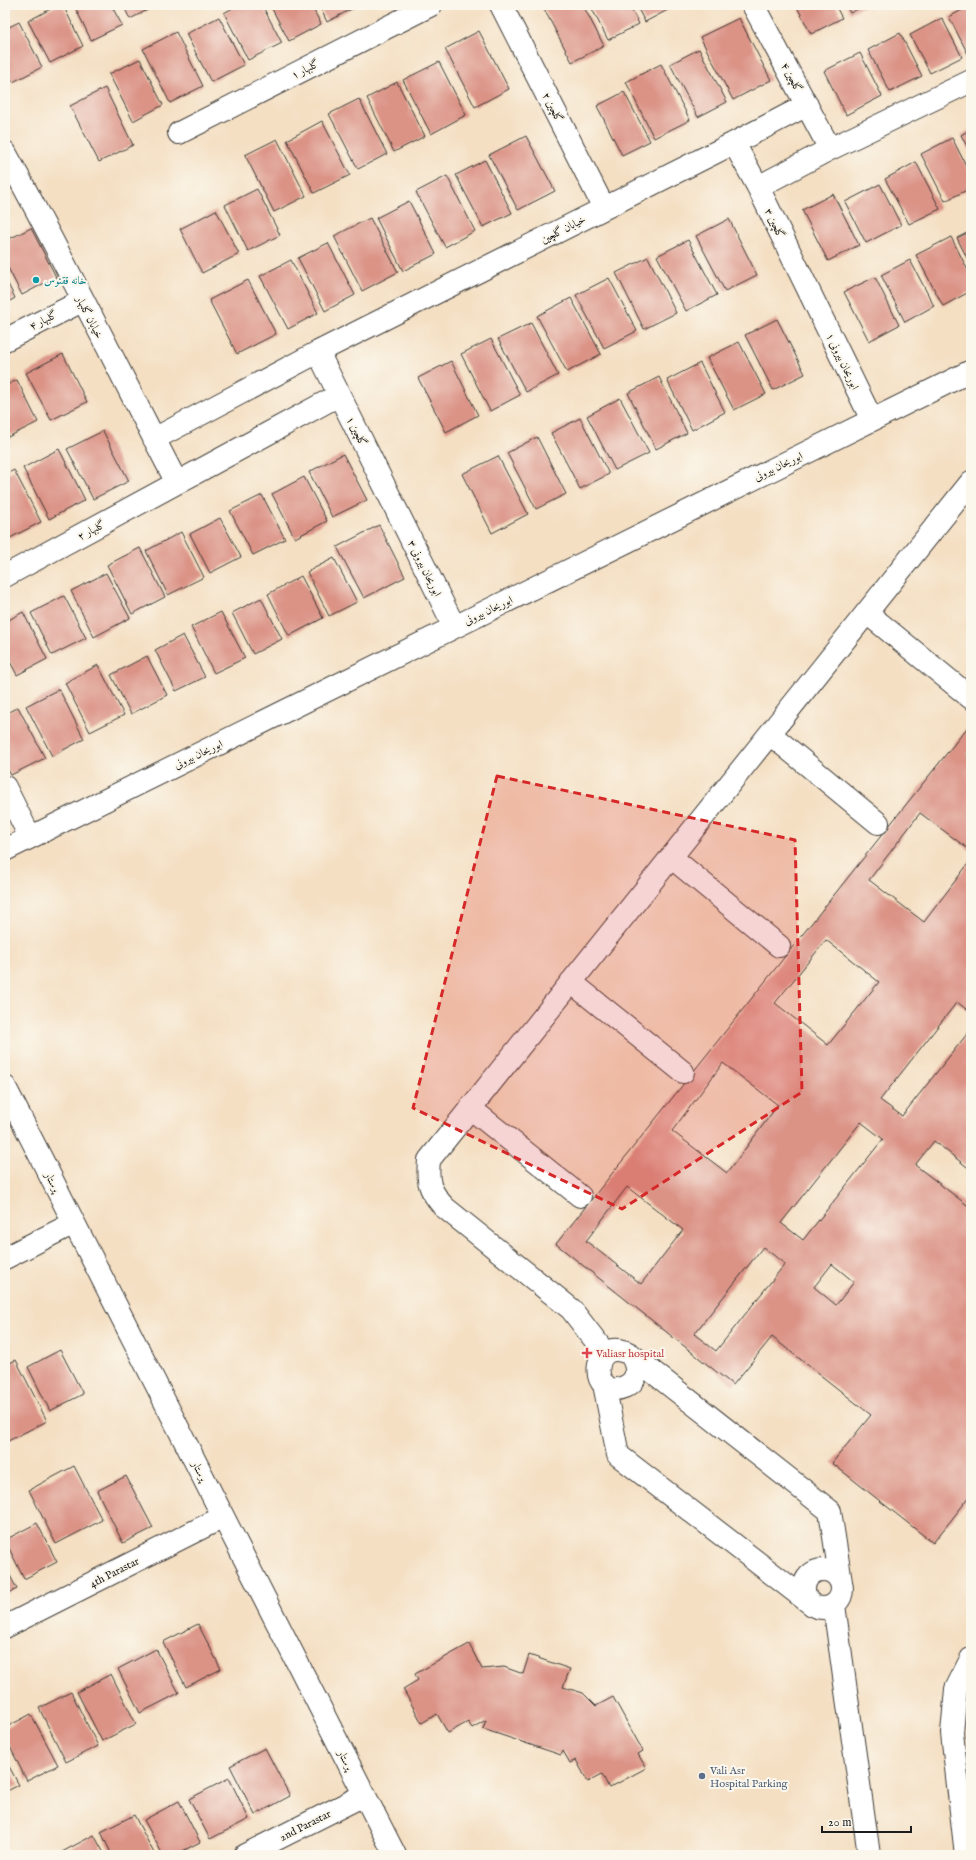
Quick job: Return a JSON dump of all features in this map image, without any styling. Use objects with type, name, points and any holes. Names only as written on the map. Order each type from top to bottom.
[{"type":"street","name":"گلبهار ۱","points":[[179,133],[431,5]]},
{"type":"street","name":"گلچین ۲","points":[[501,5],[604,208]]},
{"type":"street","name":"گلچین ۴","points":[[753,5],[830,149]]},
{"type":"street","points":[[758,187],[830,149],[971,81]]},
{"type":"street","name":"خیابان گلچین","points":[[318,352],[734,144],[807,105]]},
{"type":"street","name":"گلچین ۳","points":[[734,144],[758,187],[815,303]]},
{"type":"street","name":"خیابان گلبهار","points":[[5,152],[44,224],[82,301],[177,484]]},
{"type":"street","name":"گلبهار ۴","points":[[5,340],[82,301]]},
{"type":"street","name":"ابوریحان بیرونی ۱","points":[[815,303],[872,420]]},
{"type":"street","points":[[154,439],[318,352]]},
{"type":"street","name":"گلچین ۱","points":[[318,352],[397,511]]},
{"type":"street","name":"ابوریحان بیرونی","points":[[5,850],[454,626],[971,371]]},
{"type":"street","name":"گلبهار ۲","points":[[5,576],[339,395]]},
{"type":"street","points":[[605,1353],[572,1309],[444,1207],[432,1194],[428,1177],[429,1160],[867,613],[967,497]]},
{"type":"street","name":"ابوریحان بیرونی ۳","points":[[397,511],[454,626]]},
{"type":"street","points":[[867,613],[971,698]]},
{"type":"street","points":[[770,734],[878,823]]},
{"type":"street","points":[[5,787],[30,837]]},
{"type":"street","points":[[672,857],[779,946]]},
{"type":"street","points":[[571,982],[683,1072]]},
{"type":"street","name":"پرستار","points":[[5,1087],[395,1855]]},
{"type":"street","points":[[470,1108],[580,1196]]},
{"type":"street","points":[[5,1258],[74,1223]]},
{"type":"street","points":[[614,1350],[622,1350],[630,1354],[830,1511],[842,1590],[840,1598],[834,1604],[826,1608],[818,1608],[810,1603],[618,1455],[604,1384],[599,1377],[597,1368],[599,1360],[605,1353],[614,1350]]},
{"type":"street","points":[[604,1384],[612,1388],[621,1389],[629,1385],[637,1370],[635,1361],[630,1354]]},
{"type":"street","name":"4th Parastar","points":[[5,1627],[223,1517]]},
{"type":"street","points":[[810,1603],[805,1597],[804,1588],[806,1580],[812,1574],[819,1570],[828,1571],[836,1574],[841,1582]]},
{"type":"street","points":[[834,1604],[869,1855]]},
{"type":"street","points":[[966,1855],[952,1733],[956,1690],[971,1659]]},
{"type":"street","name":"2nd Parastar","points":[[245,1855],[364,1795]]},
{"type":"highlighted area","points":[[497,776],[795,840],[802,1092],[622,1209],[413,1108]]},
{"type":"building","points":[[58,5],[63,5],[83,46],[50,63],[28,21]]},
{"type":"building","points":[[74,5],[111,5],[122,25],[91,40]]},
{"type":"building","points":[[123,5],[157,5],[130,19]]},
{"type":"building","points":[[238,5],[262,5],[282,43],[248,60],[224,13]]},
{"type":"building","points":[[270,5],[311,5],[321,24],[289,41]]},
{"type":"building","points":[[319,5],[356,5],[357,6],[327,22]]},
{"type":"building","points":[[542,5],[583,5],[604,46],[572,62]]},
{"type":"building","points":[[590,5],[629,5],[639,24],[608,40]]},
{"type":"building","points":[[636,5],[677,5],[645,22]]},
{"type":"building","points":[[796,5],[835,5],[842,18],[811,34]]},
{"type":"building","points":[[846,5],[866,5],[850,13]]},
{"type":"building","points":[[971,5],[971,55],[969,56],[949,17]]},
{"type":"building","points":[[219,17],[244,65],[211,82],[186,34]]},
{"type":"building","points":[[739,18],[771,80],[733,100],[700,37]]},
{"type":"building","points":[[942,18],[962,57],[930,73],[910,35]]},
{"type":"building","points":[[19,22],[42,67],[13,82],[5,67],[5,29]]},
{"type":"building","points":[[479,31],[509,89],[475,107],[445,49]]},
{"type":"building","points":[[176,32],[203,86],[170,103],[143,49]]},
{"type":"building","points":[[900,33],[922,76],[890,92],[868,50]]},
{"type":"building","points":[[699,49],[727,102],[698,117],[670,64]]},
{"type":"building","points":[[860,53],[882,96],[846,115],[824,71]]},
{"type":"building","points":[[140,59],[163,105],[133,121],[109,74]]},
{"type":"building","points":[[439,62],[466,115],[431,134],[403,80]]},
{"type":"building","points":[[661,64],[690,120],[654,138],[626,82]]},
{"type":"building","points":[[397,82],[425,136],[394,152],[367,98]]},
{"type":"building","points":[[105,88],[133,145],[99,162],[70,106]]},
{"type":"building","points":[[624,92],[650,141],[622,155],[597,106]]},
{"type":"building","points":[[359,99],[387,154],[358,169],[329,114]]},
{"type":"building","points":[[322,121],[350,175],[314,193],[287,140]]},
{"type":"building","points":[[971,129],[971,154],[961,135]]},
{"type":"building","points":[[526,136],[555,191],[518,210],[489,155]]},
{"type":"building","points":[[952,138],[971,175],[971,188],[945,201],[921,154]]},
{"type":"building","points":[[277,139],[306,196],[274,212],[245,155]]},
{"type":"building","points":[[485,160],[512,213],[483,227],[456,175]]},
{"type":"building","points":[[916,162],[940,209],[909,224],[885,179]]},
{"type":"building","points":[[447,176],[475,231],[445,247],[416,192]]},
{"type":"building","points":[[880,184],[901,225],[866,243],[845,202]]},
{"type":"building","points":[[257,189],[280,235],[248,251],[225,205]]},
{"type":"building","points":[[833,194],[859,245],[828,261],[802,210]]},
{"type":"building","points":[[409,201],[436,254],[403,271],[376,218]]},
{"type":"building","points":[[216,210],[239,254],[202,273],[180,229]]},
{"type":"building","points":[[370,218],[398,272],[362,291],[334,236]]},
{"type":"building","points":[[729,219],[757,275],[725,291],[696,236]]},
{"type":"building","points":[[31,228],[56,277],[22,295],[5,262],[5,241]]},
{"type":"building","points":[[971,231],[971,266],[957,238]]},
{"type":"building","points":[[951,237],[971,276],[971,291],[943,306],[916,255]]},
{"type":"building","points":[[688,240],[717,295],[686,311],[657,256]]},
{"type":"building","points":[[328,243],[355,295],[325,311],[298,258]]},
{"type":"building","points":[[648,257],[676,313],[644,329],[616,273]]},
{"type":"building","points":[[291,260],[318,313],[288,329],[260,276]]},
{"type":"building","points":[[910,260],[934,306],[905,322],[881,275]]},
{"type":"building","points":[[875,277],[899,325],[869,341],[844,292]]},
{"type":"building","points":[[5,278],[15,298],[5,304]]},
{"type":"building","points":[[609,278],[637,331],[604,348],[576,295]]},
{"type":"building","points":[[248,280],[276,334],[237,354],[209,300]]},
{"type":"building","points":[[571,298],[601,354],[567,372],[537,316]]},
{"type":"building","points":[[777,319],[805,374],[773,390],[745,335]]},
{"type":"building","points":[[531,323],[558,375],[526,392],[498,339]]},
{"type":"building","points":[[491,339],[520,395],[490,411],[461,354]]},
{"type":"building","points":[[739,342],[766,394],[734,410],[707,358]]},
{"type":"building","points":[[63,354],[87,402],[51,420],[26,373]]},
{"type":"building","points":[[451,361],[478,415],[446,432],[418,378]]},
{"type":"building","points":[[700,363],[725,412],[692,430],[667,380]]},
{"type":"building","points":[[659,377],[687,433],[656,449],[628,393]]},
{"type":"building","points":[[17,380],[38,422],[8,437],[5,431],[5,386]]},
{"type":"building","points":[[620,398],[649,453],[615,470],[587,416]]},
{"type":"building","points":[[580,418],[609,474],[580,489],[551,433]]},
{"type":"building","points":[[103,431],[129,481],[93,499],[67,449]]},
{"type":"building","points":[[537,437],[566,494],[536,509],[507,453]]},
{"type":"building","points":[[59,449],[85,500],[49,519],[23,468]]},
{"type":"building","points":[[343,454],[367,500],[332,517],[309,472]]},
{"type":"building","points":[[498,456],[528,514],[492,533],[462,474]]},
{"type":"building","points":[[14,470],[41,522],[10,538],[5,528],[5,475]]},
{"type":"building","points":[[304,477],[327,521],[295,538],[272,494]]},
{"type":"building","points":[[262,495],[285,539],[253,555],[230,511]]},
{"type":"building","points":[[220,518],[241,557],[210,573],[190,534]]},
{"type":"building","points":[[379,525],[405,577],[364,598],[337,547]]},
{"type":"building","points":[[181,532],[204,577],[168,595],[146,551]]},
{"type":"building","points":[[140,548],[165,597],[132,614],[107,565]]},
{"type":"building","points":[[334,558],[357,602],[329,616],[307,572]]},
{"type":"building","points":[[106,573],[130,618],[94,637],[71,591]]},
{"type":"building","points":[[301,576],[323,618],[289,636],[268,594]]},
{"type":"building","points":[[64,596],[86,638],[52,655],[31,613]]},
{"type":"building","points":[[261,598],[282,639],[253,654],[232,613]]},
{"type":"building","points":[[23,612],[47,659],[17,675],[5,652],[5,622]]},
{"type":"building","points":[[221,612],[245,658],[214,673],[191,627]]},
{"type":"building","points":[[183,635],[205,677],[176,691],[155,650]]},
{"type":"building","points":[[147,656],[167,695],[131,714],[111,675]]},
{"type":"building","points":[[98,665],[124,715],[90,732],[65,683]]},
{"type":"building","points":[[59,689],[84,739],[52,756],[26,706]]},
{"type":"building","points":[[18,707],[45,758],[11,775],[5,765],[5,714]]},
{"type":"building","points":[[971,723],[971,749],[967,755],[971,758],[971,851],[920,813],[869,880],[924,922],[971,860],[971,1013],[957,1002],[880,1100],[902,1116],[971,1029],[971,1170],[934,1141],[915,1165],[971,1208],[971,1495],[933,1543],[832,1463],[871,1415],[772,1337],[733,1385],[556,1244]],"holes":[[[826,940],[879,982],[828,1045],[775,1003]],[[723,1063],[778,1105],[727,1173],[672,1131]],[[861,1122],[883,1139],[803,1240],[781,1223]],[[627,1187],[683,1230],[641,1284],[586,1241]],[[763,1247],[785,1264],[716,1351],[694,1334]],[[832,1264],[854,1282],[836,1305],[814,1287]]]},
{"type":"building","points":[[60,1350],[83,1394],[50,1411],[28,1367]]},
{"type":"building","points":[[16,1360],[47,1421],[8,1441],[5,1435],[5,1365]]},
{"type":"building","points":[[74,1466],[102,1520],[56,1544],[29,1490]]},
{"type":"building","points":[[126,1476],[153,1528],[123,1543],[97,1491]]},
{"type":"building","points":[[37,1523],[57,1562],[24,1579],[5,1540]]},
{"type":"building","points":[[5,1566],[17,1589],[5,1595]]},
{"type":"building","points":[[198,1624],[221,1669],[186,1687],[163,1642]]},
{"type":"building","points":[[469,1644],[482,1669],[504,1667],[523,1674],[529,1655],[570,1669],[563,1687],[583,1693],[596,1706],[613,1697],[643,1751],[638,1754],[646,1768],[609,1788],[602,1774],[588,1782],[576,1760],[570,1763],[563,1751],[561,1755],[483,1729],[486,1720],[472,1728],[468,1722],[448,1733],[437,1714],[422,1723],[403,1689],[418,1680],[415,1674]]},
{"type":"building","points":[[156,1649],[179,1693],[140,1713],[118,1669]]},
{"type":"building","points":[[111,1674],[136,1724],[102,1741],[77,1692]]},
{"type":"building","points":[[71,1692],[98,1746],[66,1762],[39,1708]]},
{"type":"building","points":[[31,1714],[58,1765],[27,1781],[5,1737],[5,1728]]},
{"type":"building","points":[[265,1748],[290,1796],[255,1815],[230,1766]]},
{"type":"building","points":[[5,1759],[19,1785],[5,1792]]},
{"type":"building","points":[[229,1778],[249,1819],[210,1839],[189,1799]]},
{"type":"building","points":[[179,1801],[200,1842],[175,1855],[163,1855],[144,1820]]},
{"type":"building","points":[[134,1815],[155,1855],[112,1855],[101,1832]]},
{"type":"building","points":[[94,1835],[105,1855],[63,1855],[62,1852]]},
{"type":"place","name":"خانه ققنوس","points":[[36,280]]},
{"type":"place","name":"Valiasr hospital","points":[[587,1353]]},
{"type":"place","name":"Vali Asr Hospital Parking","points":[[702,1776]]}]
